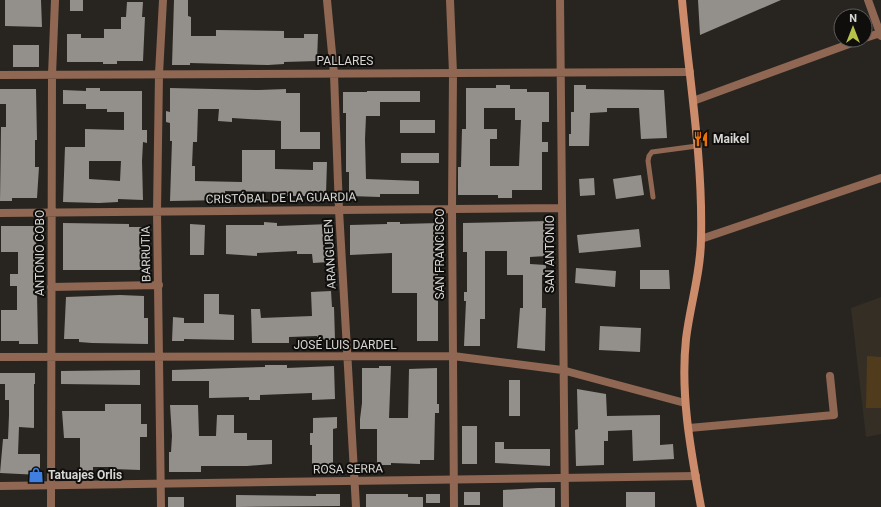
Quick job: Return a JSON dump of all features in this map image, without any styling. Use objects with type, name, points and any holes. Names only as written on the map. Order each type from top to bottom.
[{"type":"main road","points":[[682,0],[701,192],[701,239],[697,278],[686,340],[685,404],[701,507]]},
{"type":"street","name":"ANTONIO COBO","points":[[51,507],[50,485],[53,358],[51,287],[52,75],[55,0]]},
{"type":"street","name":"BARRUTIA","points":[[161,507],[157,212],[159,74],[163,0]]},
{"type":"street","name":"ARANGUREN","points":[[327,0],[334,74],[339,210],[356,507]]},
{"type":"street","name":"SAN FRANCISCO","points":[[450,0],[453,73],[452,209],[454,507]]},
{"type":"street","name":"SAN ANTONIO","points":[[560,0],[562,370],[565,507]]},
{"type":"street","points":[[868,0],[880,35]]},
{"type":"street","points":[[693,101],[838,48]]},
{"type":"street","name":"PALLARES","points":[[0,75],[690,72]]},
{"type":"street","points":[[701,239],[881,178]]},
{"type":"street","name":"CRISTÓBAL DE LA GUARDIA","points":[[0,213],[561,208]]},
{"type":"street","points":[[51,287],[159,285]]},
{"type":"street","name":"JOSÉ LUIS DARDEL","points":[[0,357],[53,358],[160,356],[347,358],[453,356],[562,370],[685,404]]},
{"type":"street","points":[[689,428],[834,415],[830,376]]},
{"type":"street","name":"ROSA SERRA","points":[[0,486],[696,476]]},
{"type":"lane","points":[[653,197],[648,161],[652,152],[697,146]]},
{"type":"shaded area","points":[[881,297],[881,434],[866,437],[851,308]]},
{"type":"shaded area","points":[[867,356],[881,357],[881,408],[866,408]]},
{"type":"building","points":[[5,0],[41,0],[42,27],[5,26]]},
{"type":"building","points":[[70,0],[83,0],[83,11],[70,11]]},
{"type":"building","points":[[174,0],[188,0],[188,16],[191,17],[191,36],[216,36],[216,30],[284,31],[284,38],[304,38],[304,34],[318,34],[317,61],[284,62],[284,64],[268,65],[190,63],[190,65],[172,65]]},
{"type":"building","points":[[698,0],[781,0],[700,35]]},
{"type":"building","points":[[127,2],[143,2],[142,17],[145,17],[143,61],[117,61],[117,64],[103,64],[103,62],[67,62],[67,34],[81,34],[81,38],[104,38],[104,29],[121,29],[121,17],[126,17]]},
{"type":"building","points":[[13,45],[39,45],[39,67],[13,67]]},
{"type":"building","points":[[496,85],[510,85],[510,89],[527,89],[527,92],[549,92],[549,122],[542,122],[542,142],[548,142],[548,152],[542,152],[542,190],[512,190],[512,198],[498,198],[498,195],[458,195],[458,167],[461,167],[462,129],[466,129],[466,88],[496,88]],"holes":[[[484,108],[515,108],[515,120],[521,120],[519,166],[490,166],[490,139],[497,139],[497,129],[484,129]]]},
{"type":"building","points":[[574,85],[586,85],[586,89],[664,90],[667,138],[641,139],[639,108],[607,108],[607,112],[590,113],[589,146],[569,146],[569,134],[571,134],[571,112],[574,112]]},
{"type":"building","points":[[86,88],[100,88],[100,91],[142,91],[142,130],[147,130],[147,143],[143,142],[143,200],[118,199],[118,202],[99,203],[63,202],[65,147],[85,147],[85,129],[124,130],[124,112],[107,112],[107,109],[86,109],[86,104],[63,104],[63,90],[86,91]],"holes":[[[89,161],[121,161],[120,181],[89,179]]]},
{"type":"building","points":[[170,88],[259,90],[286,89],[286,93],[300,93],[300,132],[320,132],[320,149],[281,149],[281,121],[232,118],[232,122],[218,121],[219,109],[198,109],[197,142],[193,142],[192,166],[195,166],[195,181],[242,182],[242,150],[275,150],[275,169],[313,170],[313,162],[327,162],[326,194],[282,196],[282,192],[225,191],[225,200],[170,201],[172,141],[170,141],[170,123],[166,122],[166,111],[170,112]]},
{"type":"building","points":[[0,89],[36,89],[37,140],[35,140],[35,167],[39,167],[37,198],[12,198],[12,201],[0,201],[1,127],[6,127],[6,104],[0,104]]},
{"type":"building","points":[[420,91],[420,102],[380,102],[380,116],[366,116],[365,139],[366,179],[419,181],[419,194],[380,194],[380,197],[349,196],[349,172],[346,172],[346,113],[343,113],[343,92]]},
{"type":"building","points":[[400,120],[435,120],[435,133],[400,133]]},
{"type":"building","points":[[401,153],[439,153],[439,163],[401,163]]},
{"type":"building","points":[[641,175],[644,195],[616,199],[613,179]]},
{"type":"building","points":[[594,178],[595,195],[580,196],[579,179]]},
{"type":"building","points":[[549,221],[549,250],[546,250],[546,256],[530,257],[530,264],[546,265],[546,275],[542,275],[542,308],[546,308],[545,351],[517,348],[520,308],[523,308],[523,275],[507,275],[507,251],[485,251],[485,319],[480,319],[480,346],[464,346],[466,301],[464,301],[464,292],[467,292],[467,252],[463,252],[463,223]]},
{"type":"building","points":[[264,222],[277,223],[277,226],[330,224],[329,262],[313,263],[312,254],[297,254],[297,251],[257,253],[257,256],[226,254],[226,225],[264,225]]},
{"type":"building","points":[[387,222],[400,222],[400,224],[440,223],[440,251],[438,251],[438,341],[417,341],[417,293],[392,293],[392,253],[350,255],[350,225],[387,224]]},
{"type":"building","points":[[63,223],[129,224],[129,227],[148,227],[148,246],[144,245],[144,270],[63,270]]},
{"type":"building","points":[[190,224],[205,225],[204,255],[190,255]]},
{"type":"building","points":[[1,226],[37,226],[34,293],[37,293],[38,344],[19,344],[19,341],[1,341],[1,310],[17,310],[17,286],[10,286],[10,274],[18,274],[18,252],[1,252]]},
{"type":"building","points":[[639,229],[641,247],[579,253],[577,235]]},
{"type":"building","points":[[576,268],[616,271],[615,287],[575,283]]},
{"type":"building","points":[[640,270],[669,270],[670,289],[640,289]]},
{"type":"building","points":[[331,291],[332,307],[334,307],[335,340],[317,340],[317,336],[289,337],[289,343],[252,343],[251,309],[260,309],[261,318],[312,316],[311,292]]},
{"type":"building","points":[[204,294],[219,294],[219,314],[234,315],[234,340],[184,339],[184,341],[172,341],[173,317],[184,318],[184,323],[204,323]]},
{"type":"building","points":[[120,295],[144,296],[144,318],[148,318],[148,344],[92,343],[79,342],[79,339],[64,339],[66,297]]},
{"type":"building","points":[[600,326],[641,328],[640,352],[599,350]]},
{"type":"building","points":[[265,365],[287,365],[287,368],[334,366],[335,399],[312,400],[312,393],[260,395],[260,400],[249,400],[249,397],[209,398],[209,381],[172,381],[172,370],[265,367]]},
{"type":"building","points":[[379,366],[391,366],[389,418],[408,418],[409,369],[437,368],[437,404],[439,404],[439,413],[435,413],[434,460],[420,460],[420,464],[391,463],[391,465],[377,465],[377,429],[360,429],[360,419],[362,403],[362,368],[379,368]]},
{"type":"building","points":[[140,370],[140,385],[61,384],[61,371]]},
{"type":"building","points":[[0,373],[35,373],[34,428],[19,427],[18,454],[40,454],[40,475],[0,473],[3,439],[8,439],[9,400],[5,400],[5,384],[0,384]]},
{"type":"building","points":[[509,380],[520,380],[520,416],[509,416]]},
{"type":"building","points":[[577,389],[606,394],[607,416],[660,415],[660,445],[673,444],[674,459],[633,461],[632,430],[608,431],[608,441],[604,441],[604,465],[576,466],[575,430],[578,429]]},
{"type":"building","points":[[105,404],[141,404],[141,424],[147,424],[147,437],[140,437],[140,470],[113,469],[113,467],[93,467],[93,471],[80,471],[80,438],[64,438],[62,411],[105,411]]},
{"type":"building","points":[[170,405],[198,405],[199,436],[216,436],[217,415],[234,415],[234,433],[247,433],[247,440],[272,440],[272,464],[247,466],[201,466],[201,472],[169,472],[169,452],[171,452],[172,436]]},
{"type":"building","points":[[337,417],[337,428],[333,429],[333,470],[312,470],[312,445],[310,445],[310,433],[313,433],[313,418]]},
{"type":"building","points":[[462,426],[477,426],[477,464],[462,464]]},
{"type":"building","points":[[495,442],[504,442],[504,449],[550,449],[550,466],[495,463]]},
{"type":"building","points":[[555,488],[555,507],[503,507],[503,490]]},
{"type":"building","points":[[464,492],[480,492],[480,505],[464,505]]},
{"type":"building","points":[[626,492],[655,492],[655,507],[626,507]]},
{"type":"building","points":[[316,494],[340,494],[340,506],[236,507],[236,495],[316,496]]},
{"type":"building","points":[[366,494],[408,494],[408,497],[423,497],[423,507],[366,507]]},
{"type":"building","points":[[426,494],[440,494],[440,503],[426,503]]},
{"type":"building","points":[[168,497],[184,497],[184,507],[168,507]]},
{"type":"place","name":"Maikel","points":[[701,139]]},
{"type":"place","name":"Tatuajes Orlis","points":[[36,475]]}]
